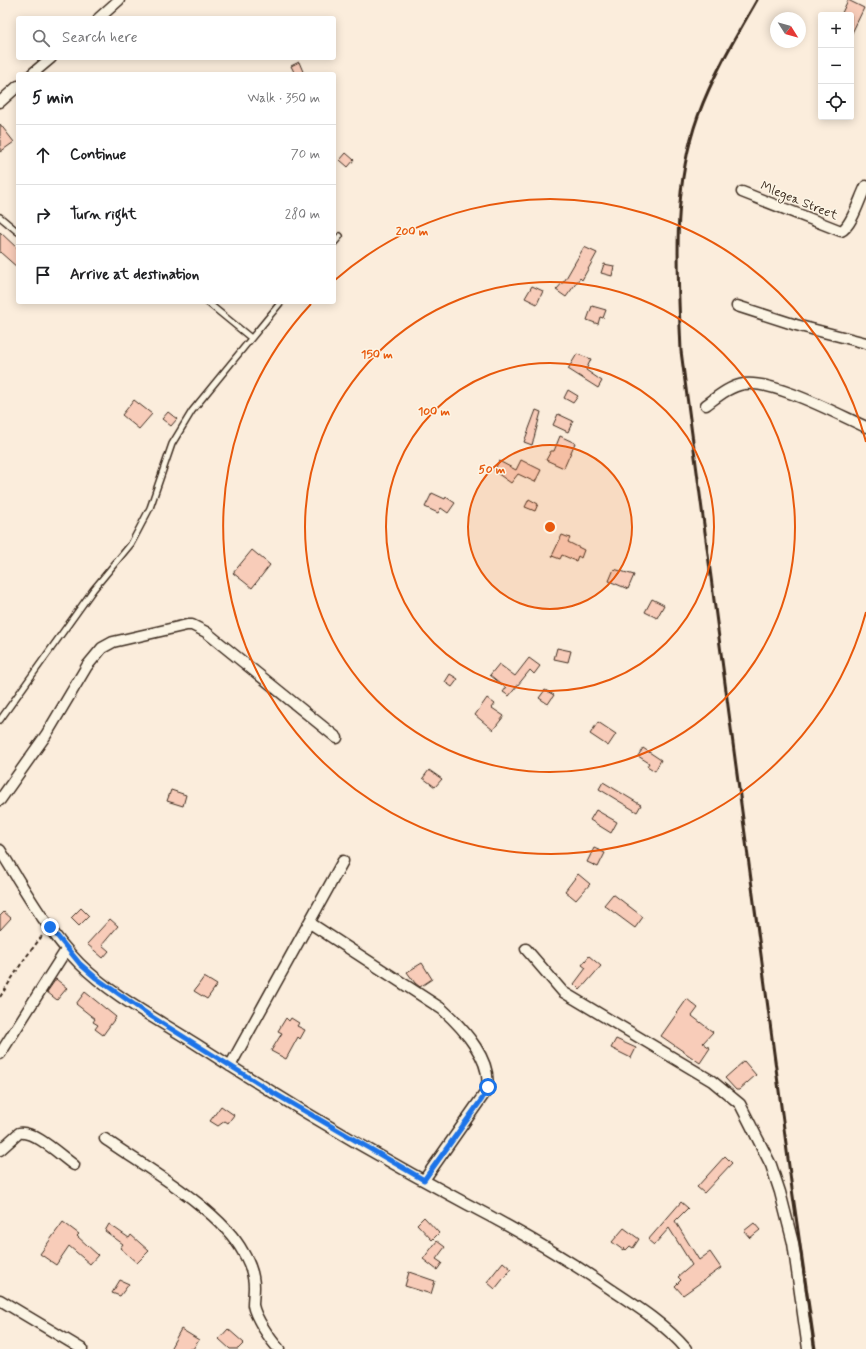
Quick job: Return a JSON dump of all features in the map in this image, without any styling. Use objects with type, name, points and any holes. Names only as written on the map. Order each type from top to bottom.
[{"type":"street","points":[[101,16],[119,0]]},
{"type":"street","points":[[34,72],[49,60]]},
{"type":"street","points":[[0,102],[16,88]]},
{"type":"street","name":"Mlegea Street","points":[[742,192],[841,231],[845,229],[849,222],[866,186]]},
{"type":"street","points":[[737,306],[796,325],[866,343]]},
{"type":"street","points":[[706,405],[731,388],[744,384],[758,384],[799,398],[866,427]]},
{"type":"street","points":[[0,800],[46,735],[87,666],[102,648],[113,642],[186,625],[199,628],[206,632],[337,738]]},
{"type":"street","points":[[0,850],[66,950],[96,978],[149,1015],[230,1066],[424,1180],[497,1219],[592,1276],[646,1314],[675,1337],[686,1349]]},
{"type":"street","points":[[230,1066],[343,861]]},
{"type":"street","points":[[310,923],[442,1009],[460,1027],[487,1070],[488,1087],[485,1093],[424,1180]]},
{"type":"street","points":[[526,949],[548,976],[566,994],[712,1081],[740,1104],[765,1151],[780,1192],[793,1243],[808,1349]]},
{"type":"street","points":[[0,1054],[66,950]]},
{"type":"street","points":[[0,1150],[19,1133],[25,1133],[36,1138],[74,1165]]},
{"type":"street","points":[[105,1140],[201,1206],[220,1222],[233,1237],[243,1252],[252,1272],[254,1307],[267,1333],[279,1349]]},
{"type":"street","points":[[0,1300],[82,1349]]},
{"type":"lane","points":[[0,217],[16,230]]},
{"type":"lane","points":[[336,241],[340,236]]},
{"type":"lane","points":[[209,304],[251,338]]},
{"type":"lane","points":[[0,720],[93,590],[131,544],[150,508],[167,458],[178,432],[192,411],[279,304]]},
{"type":"path","points":[[0,997],[37,942],[50,927]]},
{"type":"building","points":[[848,0],[864,8],[854,29],[854,12],[842,12]]},
{"type":"building","points":[[299,62],[303,72],[294,72],[291,66]]},
{"type":"building","points":[[0,124],[14,142],[0,152]]},
{"type":"building","points":[[346,153],[354,160],[348,167],[340,160]]},
{"type":"building","points":[[0,232],[16,247],[16,266],[0,252]]},
{"type":"building","points":[[584,247],[597,253],[582,280],[580,278],[566,297],[556,290],[565,280]]},
{"type":"building","points":[[604,264],[614,266],[612,276],[601,273]]},
{"type":"building","points":[[532,286],[543,291],[537,304],[525,298]]},
{"type":"building","points":[[592,306],[606,310],[603,318],[600,317],[598,324],[587,320]]},
{"type":"building","points":[[577,354],[591,359],[586,370],[602,381],[598,388],[568,369]]},
{"type":"building","points":[[568,390],[578,396],[573,403],[564,398]]},
{"type":"building","points":[[134,400],[152,414],[139,429],[122,415]]},
{"type":"building","points":[[536,410],[541,412],[532,445],[524,442]]},
{"type":"building","points":[[168,412],[177,419],[171,426],[162,419]]},
{"type":"building","points":[[558,414],[573,421],[568,432],[553,425]]},
{"type":"building","points":[[560,436],[575,443],[564,468],[546,460],[551,451],[554,451]]},
{"type":"building","points":[[521,460],[541,470],[535,482],[518,474],[511,483],[494,471],[499,461],[516,470]]},
{"type":"building","points":[[432,493],[445,499],[446,497],[455,503],[448,513],[441,508],[438,513],[425,507]]},
{"type":"building","points":[[529,499],[538,504],[535,511],[525,507]]},
{"type":"building","points":[[562,535],[570,538],[568,542],[584,550],[581,558],[578,556],[576,561],[562,555],[560,559],[552,556]]},
{"type":"building","points":[[252,550],[270,565],[252,588],[233,573]]},
{"type":"building","points":[[614,569],[634,575],[628,589],[609,581]]},
{"type":"building","points":[[652,599],[664,605],[657,618],[645,612]]},
{"type":"building","points":[[557,648],[571,651],[568,662],[554,659]]},
{"type":"building","points":[[529,658],[540,666],[534,674],[530,670],[509,696],[503,692],[506,688],[490,675],[499,664],[515,676]]},
{"type":"building","points":[[450,674],[458,679],[452,687],[445,682]]},
{"type":"building","points":[[545,690],[554,695],[548,704],[539,698]]},
{"type":"building","points":[[487,698],[495,704],[492,708],[504,716],[493,730],[475,715]]},
{"type":"building","points":[[598,722],[616,734],[608,746],[590,734]]},
{"type":"building","points":[[643,748],[661,760],[655,771],[647,766],[649,763],[638,756]]},
{"type":"building","points":[[429,770],[442,779],[435,787],[423,778]]},
{"type":"building","points":[[603,782],[641,805],[637,812],[599,789]]},
{"type":"building","points":[[171,790],[186,795],[183,806],[167,801]]},
{"type":"building","points":[[596,810],[617,822],[611,833],[590,820]]},
{"type":"building","points":[[594,848],[605,853],[598,867],[587,862]]},
{"type":"building","points":[[578,874],[590,884],[576,900],[565,891]]},
{"type":"building","points":[[613,894],[643,917],[635,928],[604,905]]},
{"type":"building","points":[[81,908],[89,916],[79,926],[71,918]]},
{"type":"building","points":[[4,912],[11,918],[0,930],[0,916]]},
{"type":"building","points":[[110,919],[118,926],[102,945],[109,951],[103,958],[87,944]]},
{"type":"building","points":[[589,956],[601,966],[580,990],[574,984],[586,968],[582,965]]},
{"type":"building","points":[[422,963],[432,979],[420,987],[407,972]]},
{"type":"building","points":[[204,977],[217,985],[207,999],[194,991]]},
{"type":"building","points":[[56,979],[67,988],[57,1000],[47,992]]},
{"type":"building","points":[[85,992],[116,1017],[103,1035],[95,1029],[98,1025],[93,1022],[95,1019],[76,1004]]},
{"type":"building","points":[[687,999],[698,1008],[692,1016],[713,1032],[703,1043],[710,1048],[700,1063],[661,1036]]},
{"type":"building","points":[[286,1018],[289,1021],[291,1018],[299,1023],[297,1026],[305,1030],[300,1039],[298,1037],[286,1059],[271,1051],[282,1033],[278,1031]]},
{"type":"building","points":[[616,1039],[636,1048],[631,1058],[611,1048]]},
{"type":"building","points":[[744,1061],[756,1075],[739,1090],[736,1090],[725,1078]]},
{"type":"building","points":[[221,1106],[234,1115],[228,1123],[225,1121],[218,1126],[210,1121]]},
{"type":"building","points":[[725,1156],[732,1163],[704,1193],[697,1187]]},
{"type":"building","points":[[681,1202],[688,1208],[675,1221],[699,1260],[710,1252],[721,1268],[683,1295],[675,1286],[681,1280],[678,1277],[692,1265],[669,1228],[654,1245],[648,1240]]},
{"type":"building","points":[[424,1217],[439,1233],[432,1240],[417,1224]]},
{"type":"building","points":[[63,1222],[79,1234],[77,1236],[98,1255],[90,1264],[69,1246],[56,1265],[40,1254]]},
{"type":"building","points":[[754,1223],[760,1230],[750,1238],[744,1231]]},
{"type":"building","points":[[109,1224],[129,1238],[131,1235],[149,1251],[137,1263],[120,1248],[123,1244],[105,1231]]},
{"type":"building","points":[[624,1228],[639,1239],[633,1248],[630,1246],[626,1250],[624,1248],[623,1250],[612,1242]]},
{"type":"building","points":[[437,1241],[445,1247],[436,1259],[442,1263],[437,1270],[423,1259]]},
{"type":"building","points":[[503,1262],[511,1269],[495,1289],[487,1282]]},
{"type":"building","points":[[409,1272],[435,1281],[431,1294],[405,1286]]},
{"type":"building","points":[[120,1280],[129,1284],[120,1296],[112,1293]]},
{"type":"building","points":[[181,1329],[199,1340],[193,1349],[170,1349]]},
{"type":"building","points":[[228,1329],[244,1343],[238,1349],[230,1349],[219,1339]]},
{"type":"railway","points":[[757,0],[710,86],[689,144],[680,203],[678,232],[681,351],[792,1189],[815,1349]]},
{"type":"route","points":[[50,927],[66,950],[80,964],[96,978],[149,1015],[272,1092],[424,1180],[482,1099],[488,1087]]}]
